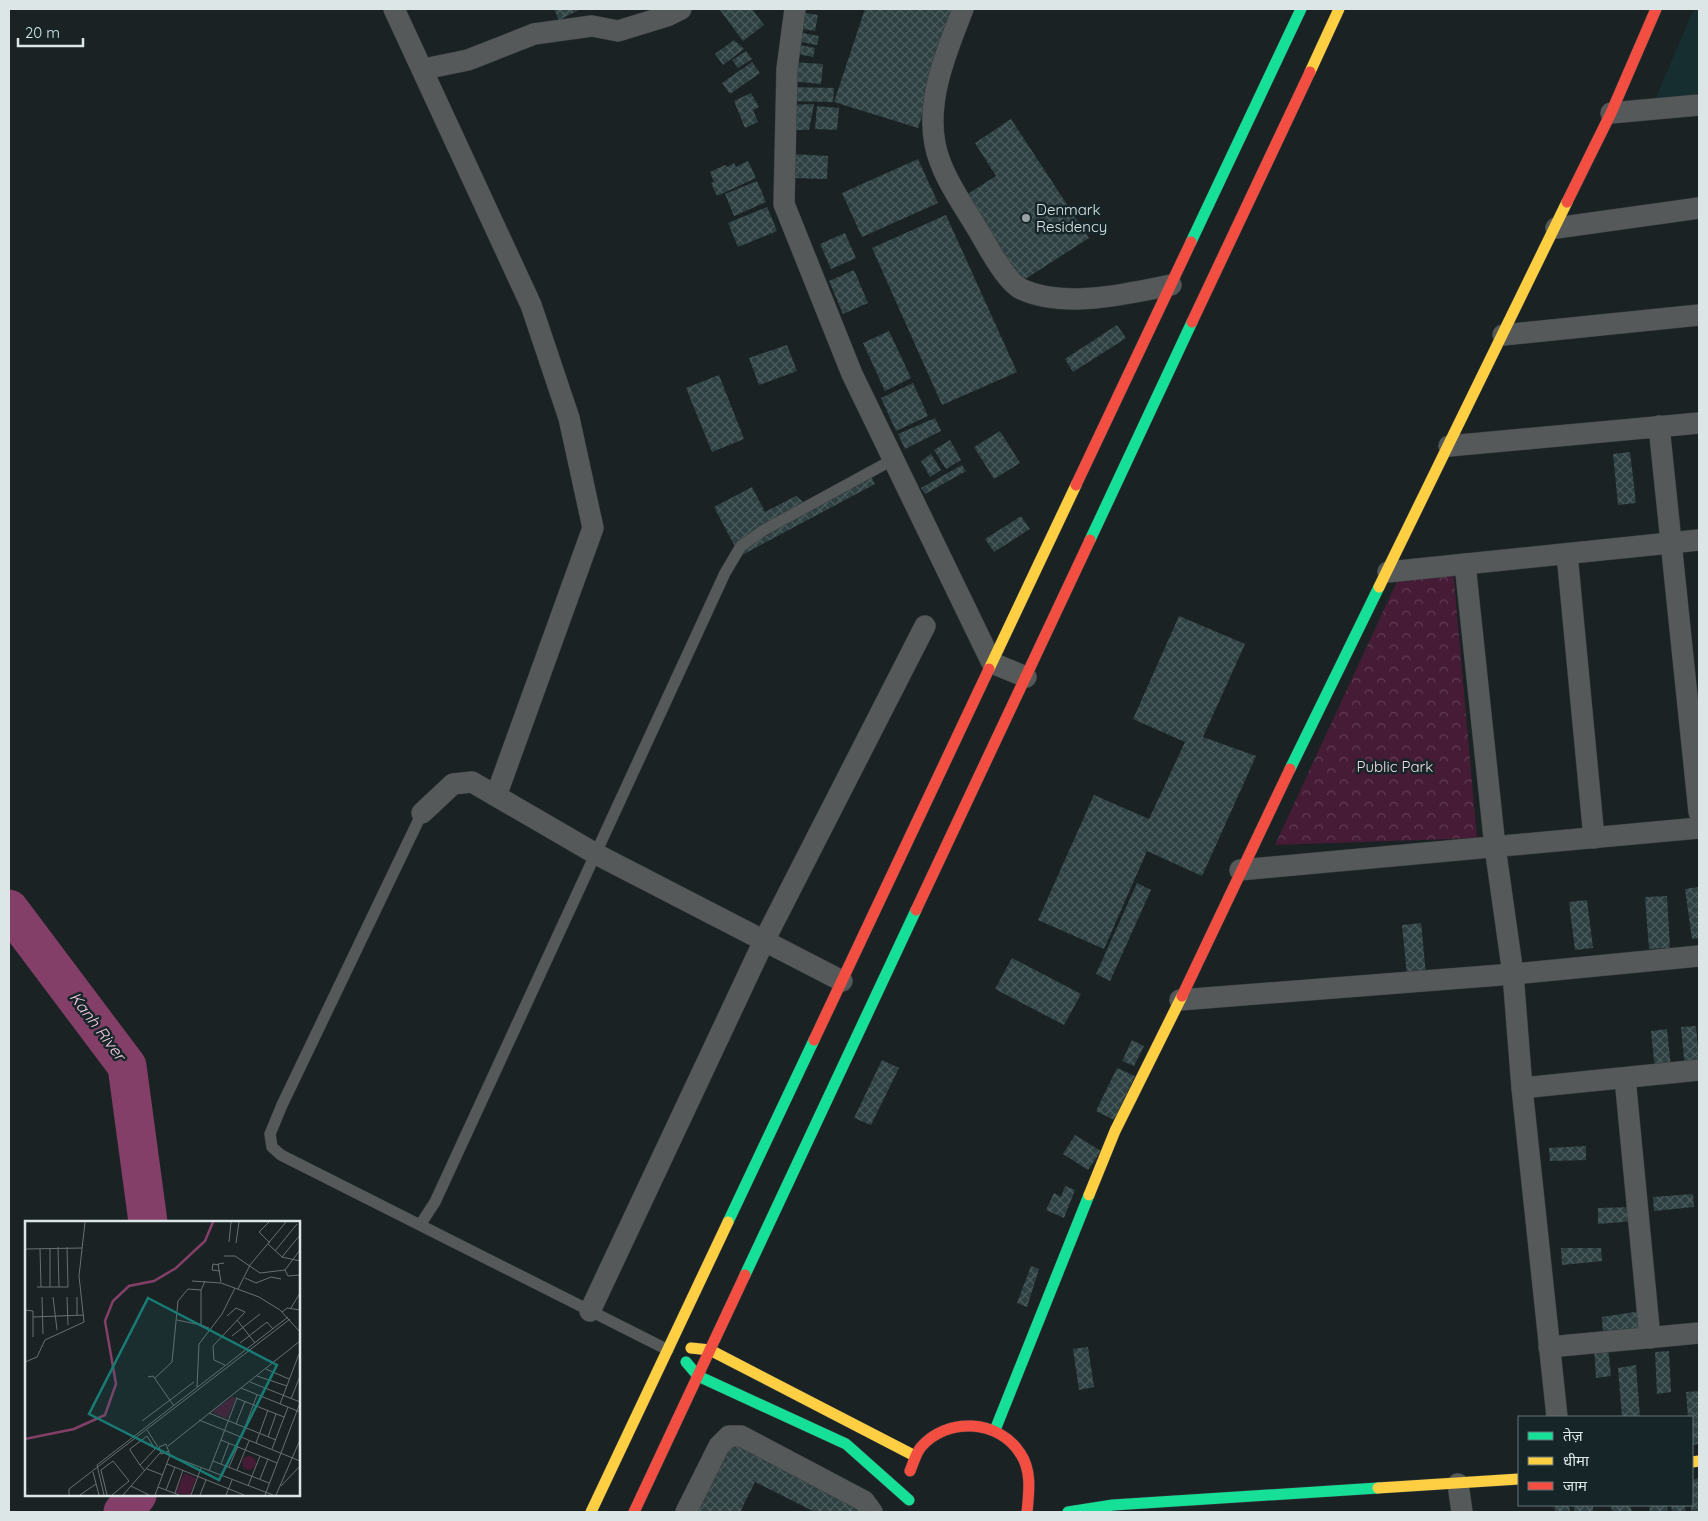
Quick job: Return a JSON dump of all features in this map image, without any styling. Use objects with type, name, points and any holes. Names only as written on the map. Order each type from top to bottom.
[{"type":"street","points":[[394,9],[424,70],[531,305],[569,418],[593,528],[496,796]]},
{"type":"street","points":[[424,70],[468,60],[534,34],[592,26],[618,31],[667,16],[681,9]]},
{"type":"street","points":[[795,9],[787,69],[784,204],[852,374],[992,663],[1026,678]]},
{"type":"street","points":[[963,9],[933,103],[935,144],[947,175],[998,264],[1020,289],[1053,298],[1106,297],[1171,286]]},
{"type":"street","points":[[591,1512],[1301,9]]},
{"type":"street","points":[[634,1512],[1339,9]]},
{"type":"street","points":[[995,1430],[1115,1131],[1180,1000],[1240,870],[1556,228],[1611,113],[1656,9]]},
{"type":"street","points":[[1611,113],[1699,104]]},
{"type":"street","points":[[1556,228],[1699,208]]},
{"type":"street","points":[[1503,335],[1699,315]]},
{"type":"street","points":[[1450,446],[1699,423]]},
{"type":"street","points":[[1659,426],[1699,812]]},
{"type":"street","points":[[1388,572],[1699,540]]},
{"type":"street","points":[[1567,554],[1594,838]]},
{"type":"street","points":[[1464,564],[1495,847],[1513,974],[1522,1088],[1557,1416]]},
{"type":"street","points":[[590,1311],[764,941],[925,626]]},
{"type":"street","points":[[422,813],[453,784],[472,782],[596,854],[842,981]]},
{"type":"street","points":[[1240,870],[1699,828]]},
{"type":"street","points":[[1180,1000],[1513,974],[1699,956]]},
{"type":"street","points":[[1522,1088],[1699,1070]]},
{"type":"street","points":[[1625,1078],[1650,1338]]},
{"type":"street","points":[[1549,1347],[1699,1333]]},
{"type":"street","points":[[669,1347],[710,1350],[915,1456]]},
{"type":"street","points":[[669,1347],[698,1376],[846,1444],[909,1500]]},
{"type":"street","points":[[912,1512],[906,1488],[911,1462],[923,1444],[943,1430],[967,1424],[995,1430],[1012,1441],[1026,1461],[1035,1487],[1027,1512]]},
{"type":"street","points":[[686,1512],[719,1446],[729,1436],[741,1436],[864,1501],[872,1512]]},
{"type":"street","points":[[1065,1510],[1113,1505],[1458,1484],[1518,1478]]},
{"type":"street","points":[[1458,1484],[1462,1512]]},
{"type":"lane","points":[[420,1225],[435,1202],[725,573],[741,546],[764,530],[894,460]]},
{"type":"lane","points":[[422,813],[270,1134],[272,1147],[281,1155],[590,1311],[669,1347]]},
{"type":"shaded area","points":[[1694,9],[1699,9],[1699,102],[1651,109]]},
{"type":"green space","name":"Public Park","points":[[1453,569],[1477,838],[1275,845],[1398,579]]},
{"type":"building","points":[[554,9],[581,9],[559,20]]},
{"type":"building","points":[[721,9],[752,9],[764,25],[743,41]]},
{"type":"building","points":[[865,9],[956,10],[918,128],[834,102]]},
{"type":"building","points":[[799,12],[818,15],[815,31],[796,28]]},
{"type":"building","points":[[797,32],[819,36],[817,45],[796,41]]},
{"type":"building","points":[[734,40],[744,49],[723,65],[715,54]]},
{"type":"building","points":[[795,44],[815,48],[813,57],[793,53]]},
{"type":"building","points":[[746,51],[752,59],[738,68],[732,60]]},
{"type":"building","points":[[752,62],[760,73],[730,94],[722,83]]},
{"type":"building","points":[[792,62],[823,64],[821,84],[790,81]]},
{"type":"building","points":[[790,87],[834,88],[833,102],[789,101]]},
{"type":"building","points":[[751,93],[759,107],[753,110],[758,122],[745,128],[734,101]]},
{"type":"building","points":[[814,104],[809,130],[789,130],[789,105]]},
{"type":"building","points":[[817,106],[839,108],[837,130],[815,129]]},
{"type":"building","name":"Denmark Residency","points":[[1011,119],[1089,238],[1019,283],[963,197],[996,176],[975,143]]},
{"type":"building","points":[[793,154],[828,156],[827,179],[792,178]]},
{"type":"building","points":[[918,159],[938,203],[862,237],[842,193]]},
{"type":"building","points":[[748,161],[756,178],[717,196],[711,183],[714,182],[710,172],[725,165],[727,167],[734,163],[736,167]]},
{"type":"building","points":[[757,181],[766,202],[734,216],[725,194]]},
{"type":"building","points":[[767,207],[777,231],[738,247],[728,223]]},
{"type":"building","points":[[946,215],[1017,372],[942,405],[872,248]]},
{"type":"building","points":[[845,233],[856,258],[831,269],[820,244]]},
{"type":"building","points":[[854,270],[868,303],[843,314],[829,281]]},
{"type":"building","points":[[1117,325],[1126,338],[1073,372],[1065,359]]},
{"type":"building","points":[[889,331],[911,378],[885,391],[863,343]]},
{"type":"building","points":[[787,345],[797,371],[759,385],[749,358]]},
{"type":"building","points":[[719,375],[744,439],[712,452],[686,388]]},
{"type":"building","points":[[913,383],[928,416],[896,431],[881,398]]},
{"type":"building","points":[[935,418],[941,431],[905,449],[898,434]]},
{"type":"building","points":[[1000,431],[1020,463],[994,479],[974,447]]},
{"type":"building","points":[[950,440],[961,460],[946,469],[934,450]]},
{"type":"building","points":[[1630,452],[1636,503],[1618,505],[1613,454]]},
{"type":"building","points":[[931,454],[941,470],[930,477],[921,461]]},
{"type":"building","points":[[962,465],[966,471],[925,494],[921,488]]},
{"type":"building","points":[[869,472],[875,484],[740,556],[714,507],[752,487],[765,512],[796,496],[808,506]]},
{"type":"building","points":[[1021,516],[1030,529],[994,552],[985,539]]},
{"type":"building","points":[[1179,616],[1245,644],[1203,737],[1256,756],[1202,876],[1147,851],[1104,949],[1038,920],[1094,795],[1149,819],[1185,742],[1133,719]]},
{"type":"building","points":[[1137,883],[1151,890],[1110,981],[1096,974]]},
{"type":"building","points":[[1699,887],[1699,938],[1692,939],[1685,889]]},
{"type":"building","points":[[1667,896],[1670,948],[1649,949],[1645,897]]},
{"type":"building","points":[[1587,900],[1593,948],[1575,950],[1569,902]]},
{"type":"building","points":[[1421,923],[1426,974],[1407,976],[1402,925]]},
{"type":"building","points":[[1012,958],[1081,994],[1064,1025],[995,989]]},
{"type":"building","points":[[1696,1026],[1699,1061],[1685,1069],[1681,1027]]},
{"type":"building","points":[[1667,1029],[1671,1068],[1655,1070],[1651,1031]]},
{"type":"building","points":[[1132,1040],[1144,1046],[1134,1066],[1122,1061]]},
{"type":"building","points":[[882,1060],[899,1068],[871,1125],[854,1118]]},
{"type":"building","points":[[1117,1068],[1135,1076],[1114,1120],[1096,1111]]},
{"type":"building","points":[[1075,1135],[1101,1151],[1088,1170],[1063,1154]]},
{"type":"building","points":[[1586,1146],[1586,1160],[1550,1161],[1549,1148]]},
{"type":"building","points":[[1065,1186],[1075,1190],[1064,1218],[1046,1210],[1054,1193],[1061,1197]]},
{"type":"building","points":[[1693,1194],[1694,1207],[1654,1211],[1653,1197]]},
{"type":"building","points":[[1633,1207],[1634,1221],[1598,1224],[1598,1208]]},
{"type":"building","points":[[1561,1248],[1601,1248],[1602,1261],[1562,1265]]},
{"type":"building","points":[[1031,1266],[1039,1269],[1027,1307],[1017,1303]]},
{"type":"building","points":[[1641,1311],[1644,1335],[1603,1337],[1602,1317]]},
{"type":"building","points":[[1088,1347],[1094,1387],[1079,1390],[1073,1349]]},
{"type":"building","points":[[1594,1347],[1608,1347],[1611,1376],[1596,1378]]},
{"type":"building","points":[[1669,1351],[1671,1392],[1657,1394],[1655,1352]]},
{"type":"building","points":[[1636,1365],[1640,1416],[1622,1416],[1618,1368]]},
{"type":"building","points":[[1699,1391],[1699,1444],[1693,1445],[1693,1416],[1688,1416],[1686,1392]]},
{"type":"building","points":[[732,1441],[863,1507],[861,1512],[815,1512],[755,1482],[740,1512],[696,1512]]},
{"type":"building","points":[[1699,1478],[1699,1512],[1691,1512],[1691,1506],[1693,1506],[1693,1480]]},
{"type":"building","points":[[1554,1506],[1569,1506],[1570,1512],[1555,1512]]},
{"type":"building","points":[[1574,1506],[1593,1506],[1593,1512],[1574,1512]]},
{"type":"building","points":[[1611,1506],[1630,1506],[1632,1512],[1612,1512]]},
{"type":"building","points":[[1649,1506],[1667,1506],[1668,1512],[1650,1512]]},
{"type":"building","points":[[1671,1506],[1685,1506],[1686,1512],[1672,1512]]},
{"type":"waterway","name":"Kanh River","points":[[9,909],[127,1066],[148,1221]]},
{"type":"waterway","name":"Kanh River","points":[[123,1512],[136,1496]]},
{"type":"traffic: fast","points":[[1191,242],[1301,9]]},
{"type":"traffic: fast","points":[[1090,540],[1192,322]]},
{"type":"traffic: fast","points":[[1290,769],[1379,587]]},
{"type":"traffic: fast","points":[[745,1275],[916,910]]},
{"type":"traffic: fast","points":[[728,1222],[814,1040]]},
{"type":"traffic: fast","points":[[995,1430],[1089,1195]]},
{"type":"traffic: fast","points":[[686,1362],[698,1376],[846,1444],[909,1500]]},
{"type":"traffic: fast","points":[[1068,1512],[1113,1505],[1378,1488]]},
{"type":"traffic: slow","points":[[1310,72],[1339,9]]},
{"type":"traffic: slow","points":[[1379,587],[1567,202]]},
{"type":"traffic: slow","points":[[989,669],[1076,485]]},
{"type":"traffic: slow","points":[[1089,1195],[1115,1131],[1182,996]]},
{"type":"traffic: slow","points":[[591,1512],[728,1222]]},
{"type":"traffic: slow","points":[[691,1348],[710,1350],[915,1456]]},
{"type":"traffic: slow","points":[[1693,1462],[1699,1461]]},
{"type":"traffic: slow","points":[[1378,1488],[1518,1479]]},
{"type":"traffic: jam","points":[[1567,202],[1611,113],[1656,9]]},
{"type":"traffic: jam","points":[[1192,322],[1310,72]]},
{"type":"traffic: jam","points":[[1076,485],[1191,242]]},
{"type":"traffic: jam","points":[[916,910],[1090,540]]},
{"type":"traffic: jam","points":[[814,1040],[989,669]]},
{"type":"traffic: jam","points":[[1182,996],[1290,769]]},
{"type":"traffic: jam","points":[[634,1512],[745,1275]]},
{"type":"traffic: jam","points":[[910,1471],[919,1449],[932,1437],[944,1430],[972,1426],[986,1428],[1010,1442],[1024,1460],[1029,1481],[1027,1512]]},
{"type":"place","name":"Denmark Residency","points":[[1026,218]]}]
